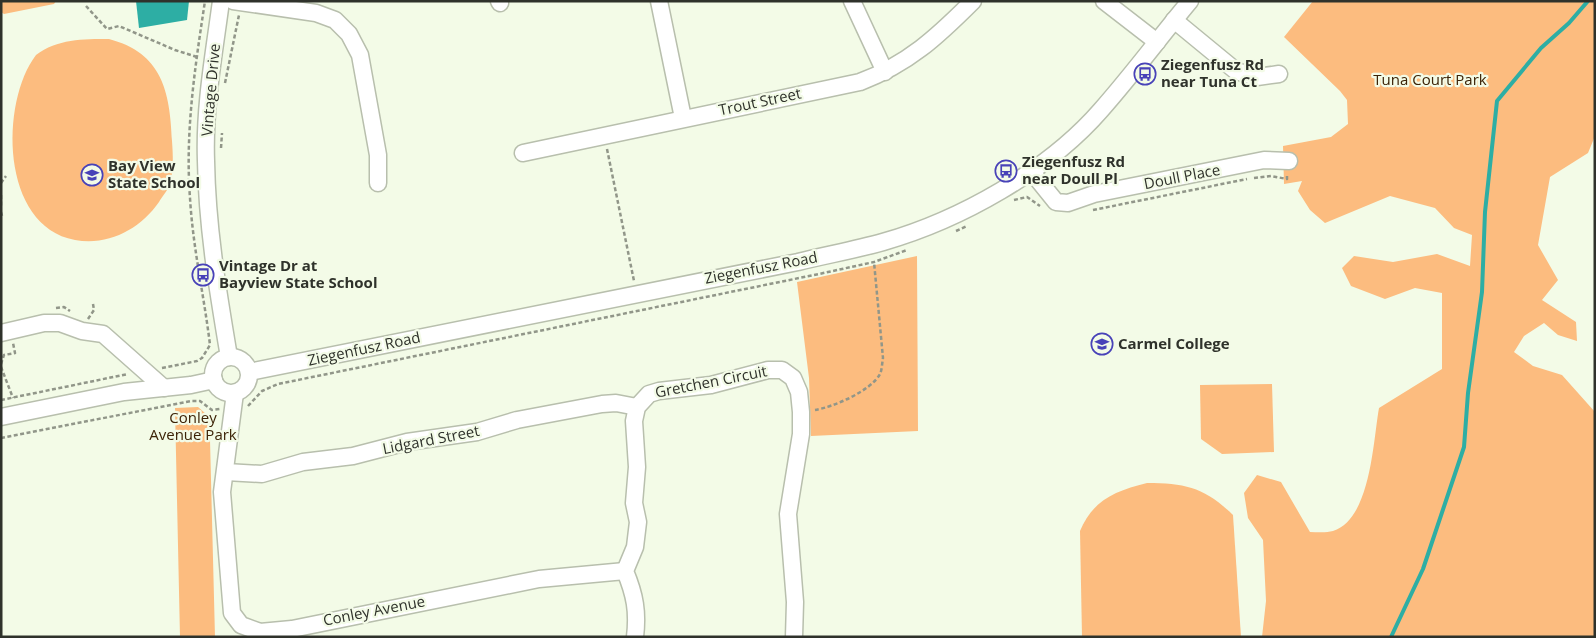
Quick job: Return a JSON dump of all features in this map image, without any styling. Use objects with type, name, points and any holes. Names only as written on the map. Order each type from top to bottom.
[{"type":"street","name":"Vintage Drive","points":[[221,1],[207,110],[206,159],[209,233],[228,350]]},
{"type":"street","points":[[659,1],[683,118]]},
{"type":"street","points":[[852,1],[885,72]]},
{"type":"street","name":"Trout Street","points":[[523,153],[860,82],[885,72],[914,55],[940,35],[974,1]]},
{"type":"street","points":[[1104,1],[1157,42]]},
{"type":"street","name":"Ziegenfusz Road","points":[[249,372],[798,262],[882,242],[942,221],[1031,171],[1059,149],[1100,112],[1190,1]]},
{"type":"street","points":[[237,2],[316,13],[335,20],[349,34],[360,55],[378,155],[378,183]]},
{"type":"street","points":[[1174,20],[1236,71],[1257,77],[1279,74]]},
{"type":"street","name":"Doull Place","points":[[1031,171],[1056,202],[1068,203],[1094,194],[1264,160],[1289,161]]},
{"type":"street","points":[[6,335],[44,324],[60,323],[82,331],[102,334],[113,341],[164,388]]},
{"type":"street","points":[[228,350],[243,361],[249,372],[246,384],[235,392],[223,391],[214,380],[216,366],[228,350]]},
{"type":"street","name":"Gretchen Circuit","points":[[625,572],[635,548],[638,522],[634,503],[637,468],[634,421],[637,407],[648,394],[659,391],[711,385],[768,370],[782,370],[793,378],[799,392],[802,412],[802,434],[788,514],[794,602],[794,637]]},
{"type":"street","points":[[1,417],[124,392],[214,380]]},
{"type":"street","name":"Conley Avenue","points":[[235,392],[222,492],[222,521],[231,582],[229,602],[237,631],[260,632],[292,629],[539,579],[625,572]]},
{"type":"street","name":"Lidgard Street","points":[[226,472],[262,474],[303,462],[353,456],[407,442],[477,432],[517,420],[602,404],[616,403],[637,407]]},
{"type":"street","points":[[625,572],[635,596],[638,613],[635,637]]},
{"type":"path","points":[[1,400],[120,376],[142,369],[197,360],[202,358],[210,345],[194,250],[189,197],[191,104],[205,1]]},
{"type":"path","points":[[224,90],[237,2]]},
{"type":"path","points":[[86,6],[107,29],[119,26],[175,50],[197,57]]},
{"type":"path","points":[[221,154],[222,126]]},
{"type":"path","points":[[604,136],[637,293]]},
{"type":"path","points":[[1,183],[6,176]]},
{"type":"path","points":[[1,195],[1,208]]},
{"type":"path","points":[[1,212],[2,216]]},
{"type":"path","points":[[802,412],[827,408],[844,401],[872,383],[880,373],[883,358],[874,262]]},
{"type":"path","points":[[89,318],[94,310],[93,304]]},
{"type":"path","points":[[6,335],[14,353],[4,354],[1,366],[13,398]]},
{"type":"path","points":[[210,345],[228,350]]},
{"type":"green space","points":[[1,1],[56,1],[54,4],[4,14],[1,12]]},
{"type":"green space","name":"Tuna Court Park","points":[[1313,1],[1595,1],[1595,136],[1588,153],[1550,177],[1538,245],[1558,280],[1542,300],[1576,322],[1577,341],[1558,335],[1544,323],[1524,336],[1514,352],[1533,366],[1562,375],[1595,412],[1595,637],[1262,637],[1266,601],[1263,540],[1248,518],[1244,493],[1257,475],[1281,482],[1310,532],[1333,531],[1346,524],[1363,496],[1372,458],[1379,408],[1442,369],[1442,293],[1415,288],[1385,299],[1351,286],[1342,268],[1354,256],[1393,262],[1437,254],[1470,266],[1472,235],[1454,228],[1435,208],[1390,196],[1325,223],[1310,210],[1298,191],[1302,181],[1284,184],[1283,146],[1331,137],[1348,124],[1347,100],[1284,37]]},
{"type":"green space","points":[[109,39],[127,45],[141,54],[152,64],[160,76],[169,106],[171,123],[173,158],[171,181],[151,212],[133,227],[112,238],[88,241],[75,240],[50,230],[32,212],[20,188],[14,160],[13,130],[16,102],[24,76],[36,55],[61,43]]},
{"type":"green space","points":[[917,256],[918,431],[811,436],[809,378],[797,282]]},
{"type":"green space","points":[[1272,384],[1274,452],[1222,454],[1201,439],[1200,385]]},
{"type":"green space","name":"Conley Avenue Park","points":[[198,407],[213,420],[210,440],[215,637],[180,637],[175,408]]},
{"type":"green space","points":[[1147,483],[1173,484],[1194,489],[1213,499],[1233,515],[1241,637],[1082,637],[1080,531],[1091,512],[1106,498]]},
{"type":"water","points":[[136,1],[189,1],[187,20],[139,28]]},
{"type":"waterway","points":[[1391,637],[1423,569],[1464,447],[1468,393],[1482,292],[1485,212],[1497,101],[1541,48],[1569,23],[1588,1]]},
{"type":"place","name":"Ziegenfusz Rd near Tuna Ct","points":[[1145,74]]},
{"type":"place","name":"Ziegenfusz Rd near Doull Pl","points":[[1006,171]]},
{"type":"place","name":"Bay View State School","points":[[92,175]]},
{"type":"place","name":"Vintage Dr at Bayview State School","points":[[203,275]]},
{"type":"place","name":"Carmel College","points":[[1102,344]]}]
